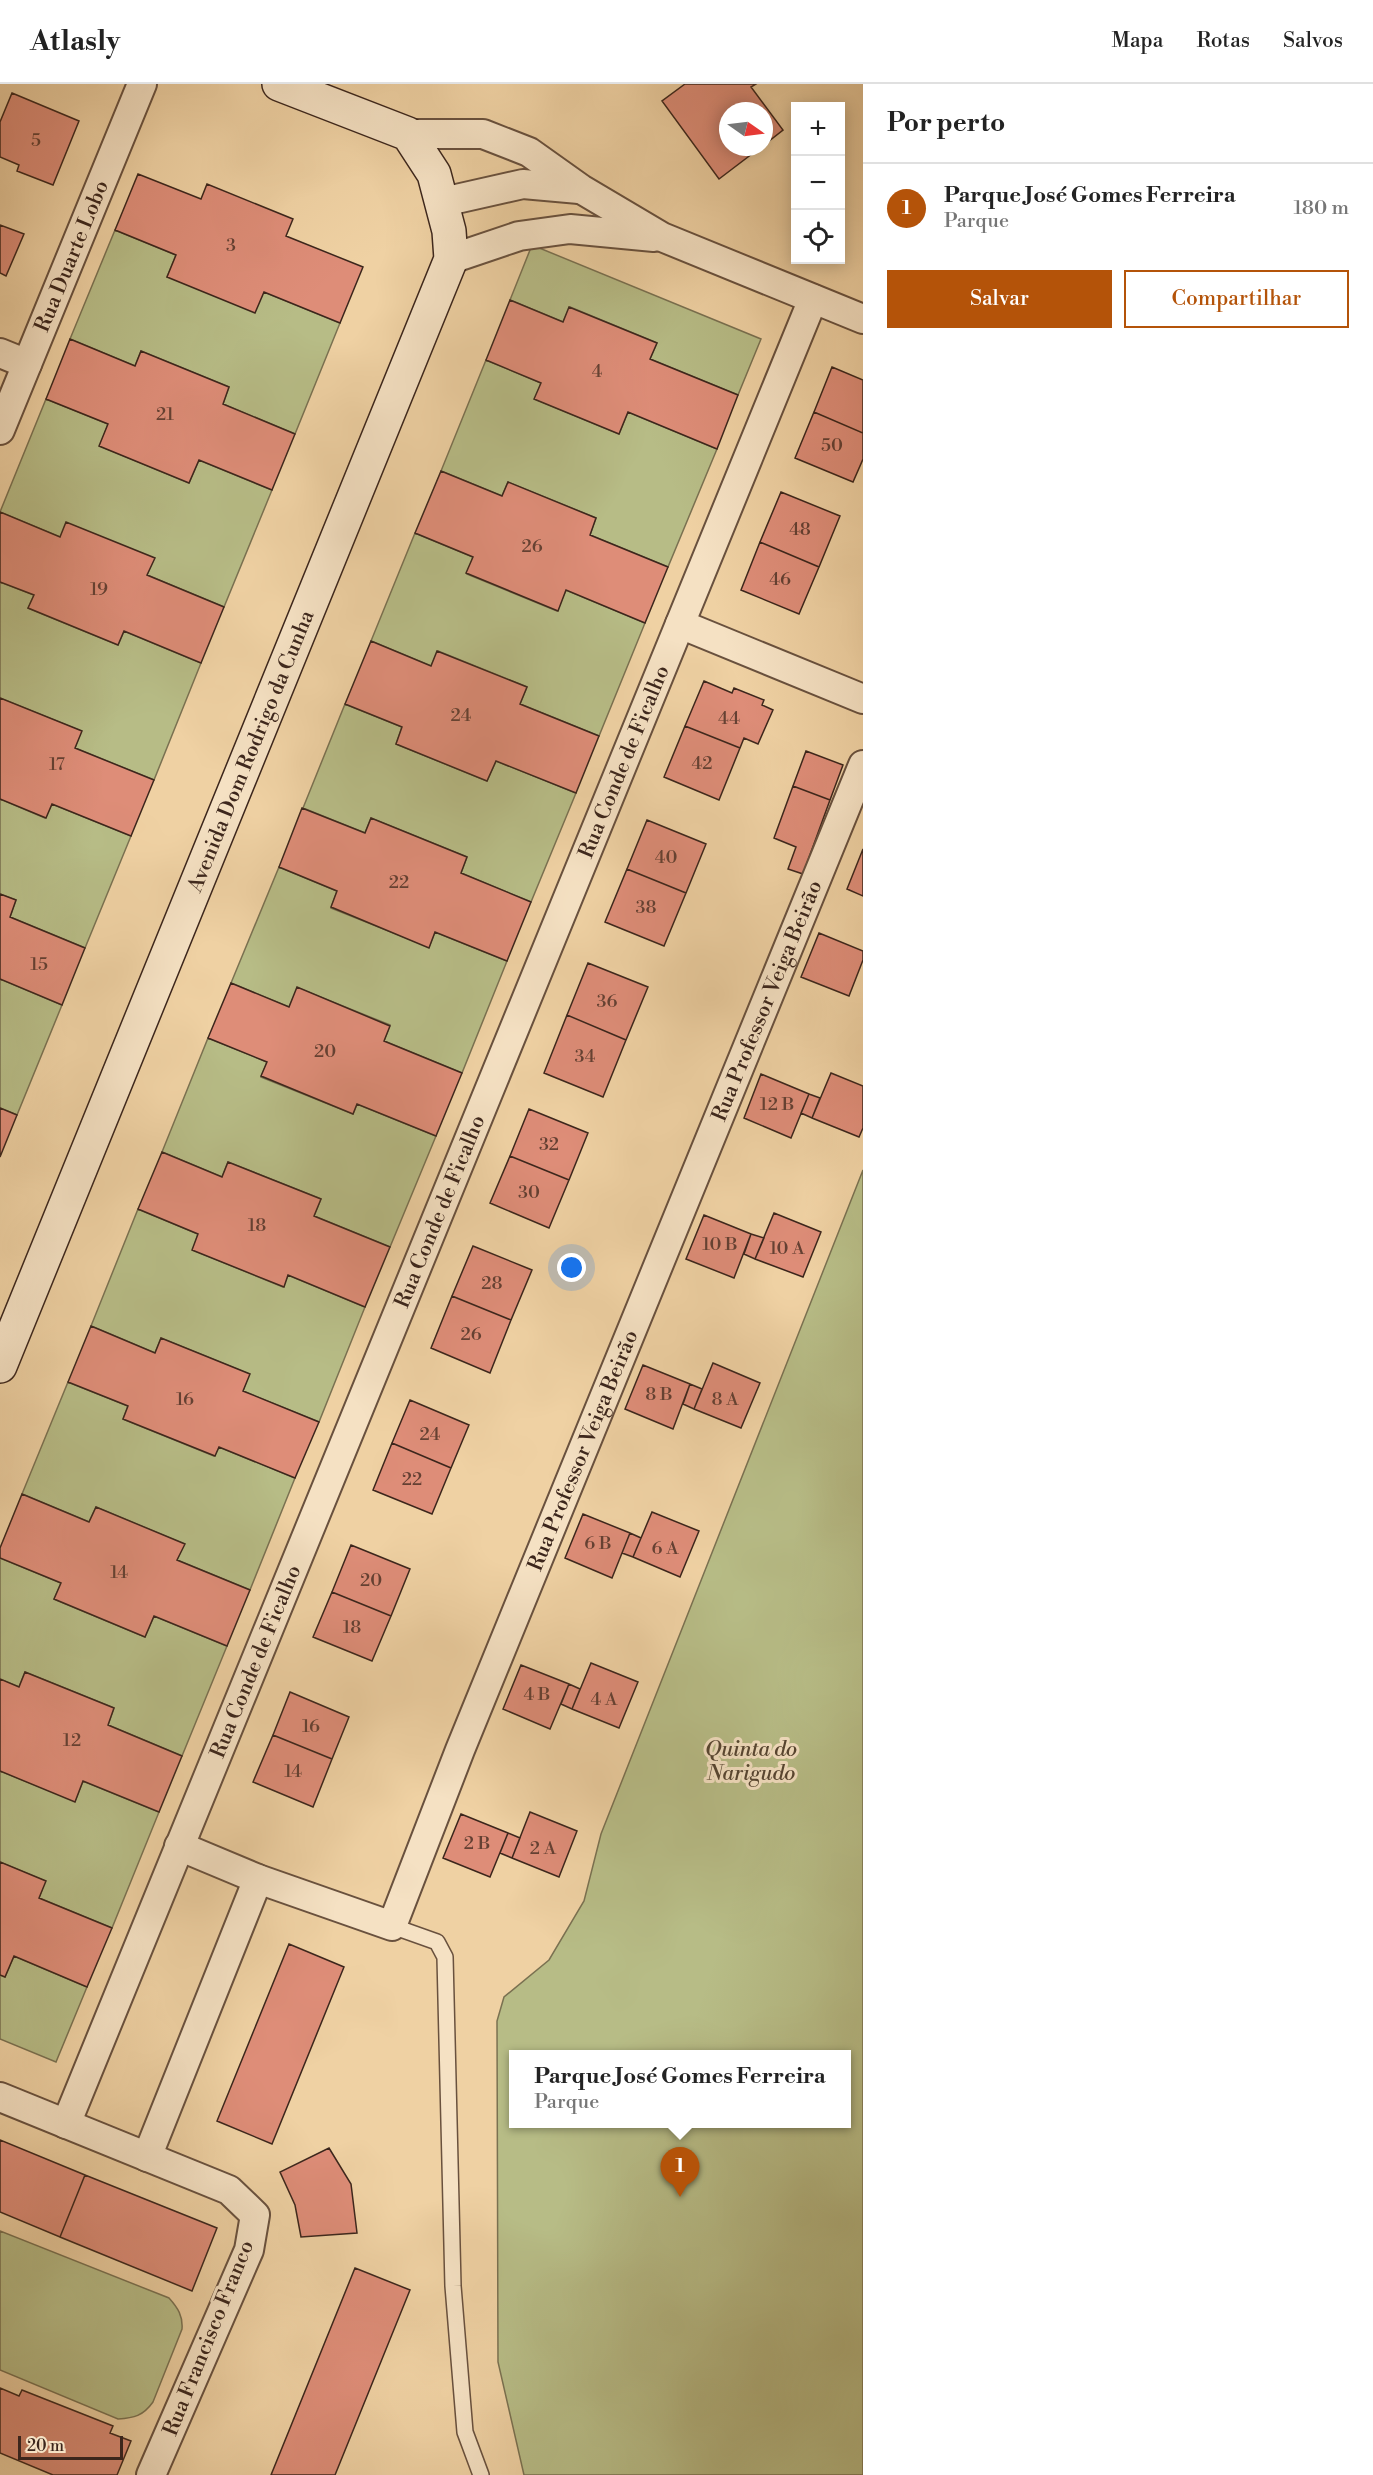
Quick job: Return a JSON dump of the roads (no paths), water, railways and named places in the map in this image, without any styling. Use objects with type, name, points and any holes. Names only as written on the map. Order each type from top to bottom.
[{"type":"street","name":"Rua Duarte Lobo","points":[[0,430],[142,84]]},
{"type":"street","points":[[279,84],[408,134],[483,134],[529,152],[581,189],[662,237],[863,319]]},
{"type":"street","name":"Avenida Dom Rodrigo da Cunha","points":[[0,1366],[451,260],[449,231],[434,174],[408,134]]},
{"type":"street","points":[[443,202],[523,184],[581,189]]},
{"type":"street","points":[[451,260],[519,236],[570,229],[662,237]]},
{"type":"street","name":"Rua Conde de Ficalho","points":[[66,2124],[813,299]]},
{"type":"street","points":[[0,352],[27,364]]},
{"type":"street","points":[[680,624],[863,699]]},
{"type":"street","name":"Rua Professor Veiga Beirão","points":[[392,1926],[460,1749],[863,765]]},
{"type":"street","points":[[179,1846],[258,1879],[392,1926]]},
{"type":"street","points":[[0,2097],[147,2157],[258,1879]]},
{"type":"street","name":"Rua Francisco Franco","points":[[147,2157],[229,2190],[255,2215],[249,2250],[151,2475]]},
{"type":"lane","points":[[392,1926],[437,1942],[445,1957],[453,2286],[465,2432],[481,2475]]},
{"type":"place","name":"Parque José Gomes Ferreira","points":[[680,2197]]},
{"type":"park label","name":"Quinta do Narigudo","points":[[751,1761]]}]
